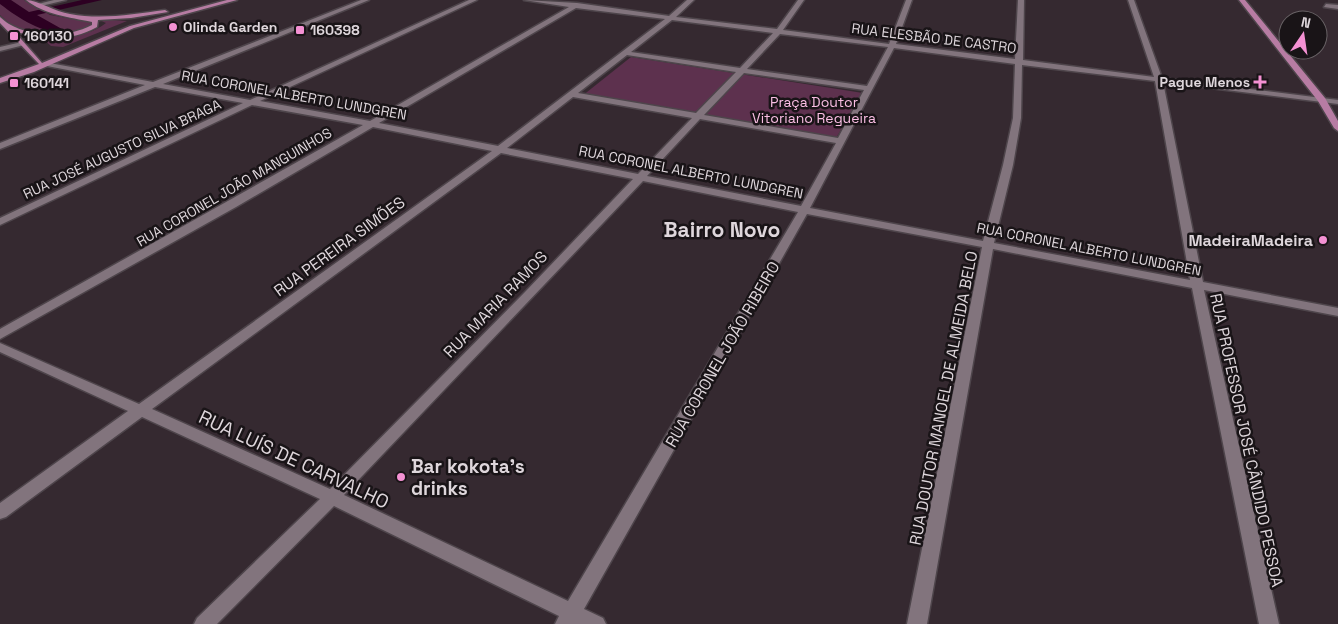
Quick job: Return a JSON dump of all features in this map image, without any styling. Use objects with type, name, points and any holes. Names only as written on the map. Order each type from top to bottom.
[{"type":"main road","points":[[8,26],[31,35],[50,37],[83,32],[92,28],[96,23],[50,12],[30,0]]},
{"type":"main road","points":[[97,18],[172,11],[228,0]]},
{"type":"main road","points":[[72,17],[97,18],[132,24],[234,0]]},
{"type":"main road","points":[[1242,0],[1322,100],[1338,128]]},
{"type":"main road","points":[[0,81],[132,24],[172,11]]},
{"type":"main road","points":[[0,19],[22,44],[43,63]]},
{"type":"street","points":[[39,7],[63,0]]},
{"type":"street","points":[[0,146],[366,0]]},
{"type":"street","name":"RUA JOSÉ AUGUSTO SILVA BRAGA","points":[[0,222],[252,102],[474,0]]},
{"type":"street","name":"RUA ELESBÃO DE CASTRO","points":[[527,0],[1338,102]]},
{"type":"street","name":"RUA CORONEL JOÃO MANGUINHOS","points":[[0,335],[232,205],[584,0]]},
{"type":"street","name":"RUA PEREIRA SIMÕES","points":[[0,512],[500,149],[672,18],[691,0]]},
{"type":"street","name":"RUA MARIA RAMOS","points":[[204,624],[332,498],[641,178],[778,32],[801,0]]},
{"type":"street","name":"RUA CORONEL JOÃO RIBEIRO","points":[[569,618],[804,210],[892,46],[909,0]]},
{"type":"street","name":"RUA DOUTOR MANOEL DE ALMEIDA BELO","points":[[917,624],[988,244],[1014,137],[1021,0]]},
{"type":"street","name":"RUA PROFESSOR JOSÉ CÂNDIDO PESSOA","points":[[1131,0],[1159,80],[1197,284],[1269,624]]},
{"type":"street","points":[[1326,6],[1338,7]]},
{"type":"street","points":[[0,49],[22,44]]},
{"type":"street","points":[[625,53],[870,89]]},
{"type":"street","name":"RUA CORONEL ALBERTO LUNDGREN","points":[[43,63],[370,124],[804,210],[1338,312]]},
{"type":"street","points":[[572,94],[841,141]]},
{"type":"street","name":"RUA LUÍS DE CARVALHO","points":[[0,347],[332,498],[569,618],[596,624]]},
{"type":"green space","points":[[0,0],[24,0],[50,15],[90,22],[92,25],[75,34],[53,35],[30,32],[12,25],[0,15]]},
{"type":"green space","points":[[97,19],[127,21],[63,47],[51,46],[41,37],[41,34],[83,34],[106,23]]},
{"type":"green space","name":"Praça Doutor Vitoriano Regueira","points":[[631,57],[863,93],[836,138],[582,96]]},
{"type":"shaded area","points":[[0,0],[11,0],[29,12],[82,0],[102,0],[37,15],[69,33],[59,33],[33,25],[0,4]]},
{"type":"place","name":"Olinda Garden","points":[[173,27]]},
{"type":"place","name":"160398","points":[[300,30]]},
{"type":"place","name":"160130","points":[[14,36]]},
{"type":"place","name":"Pague Menos","points":[[1260,82]]},
{"type":"place","name":"160141","points":[[14,83]]},
{"type":"place","name":"MadeiraMadeira","points":[[1323,240]]},
{"type":"place","name":"Bar kokota's drinks","points":[[401,477]]},
{"type":"district","name":"Bairro Novo","points":[[722,230]]}]
